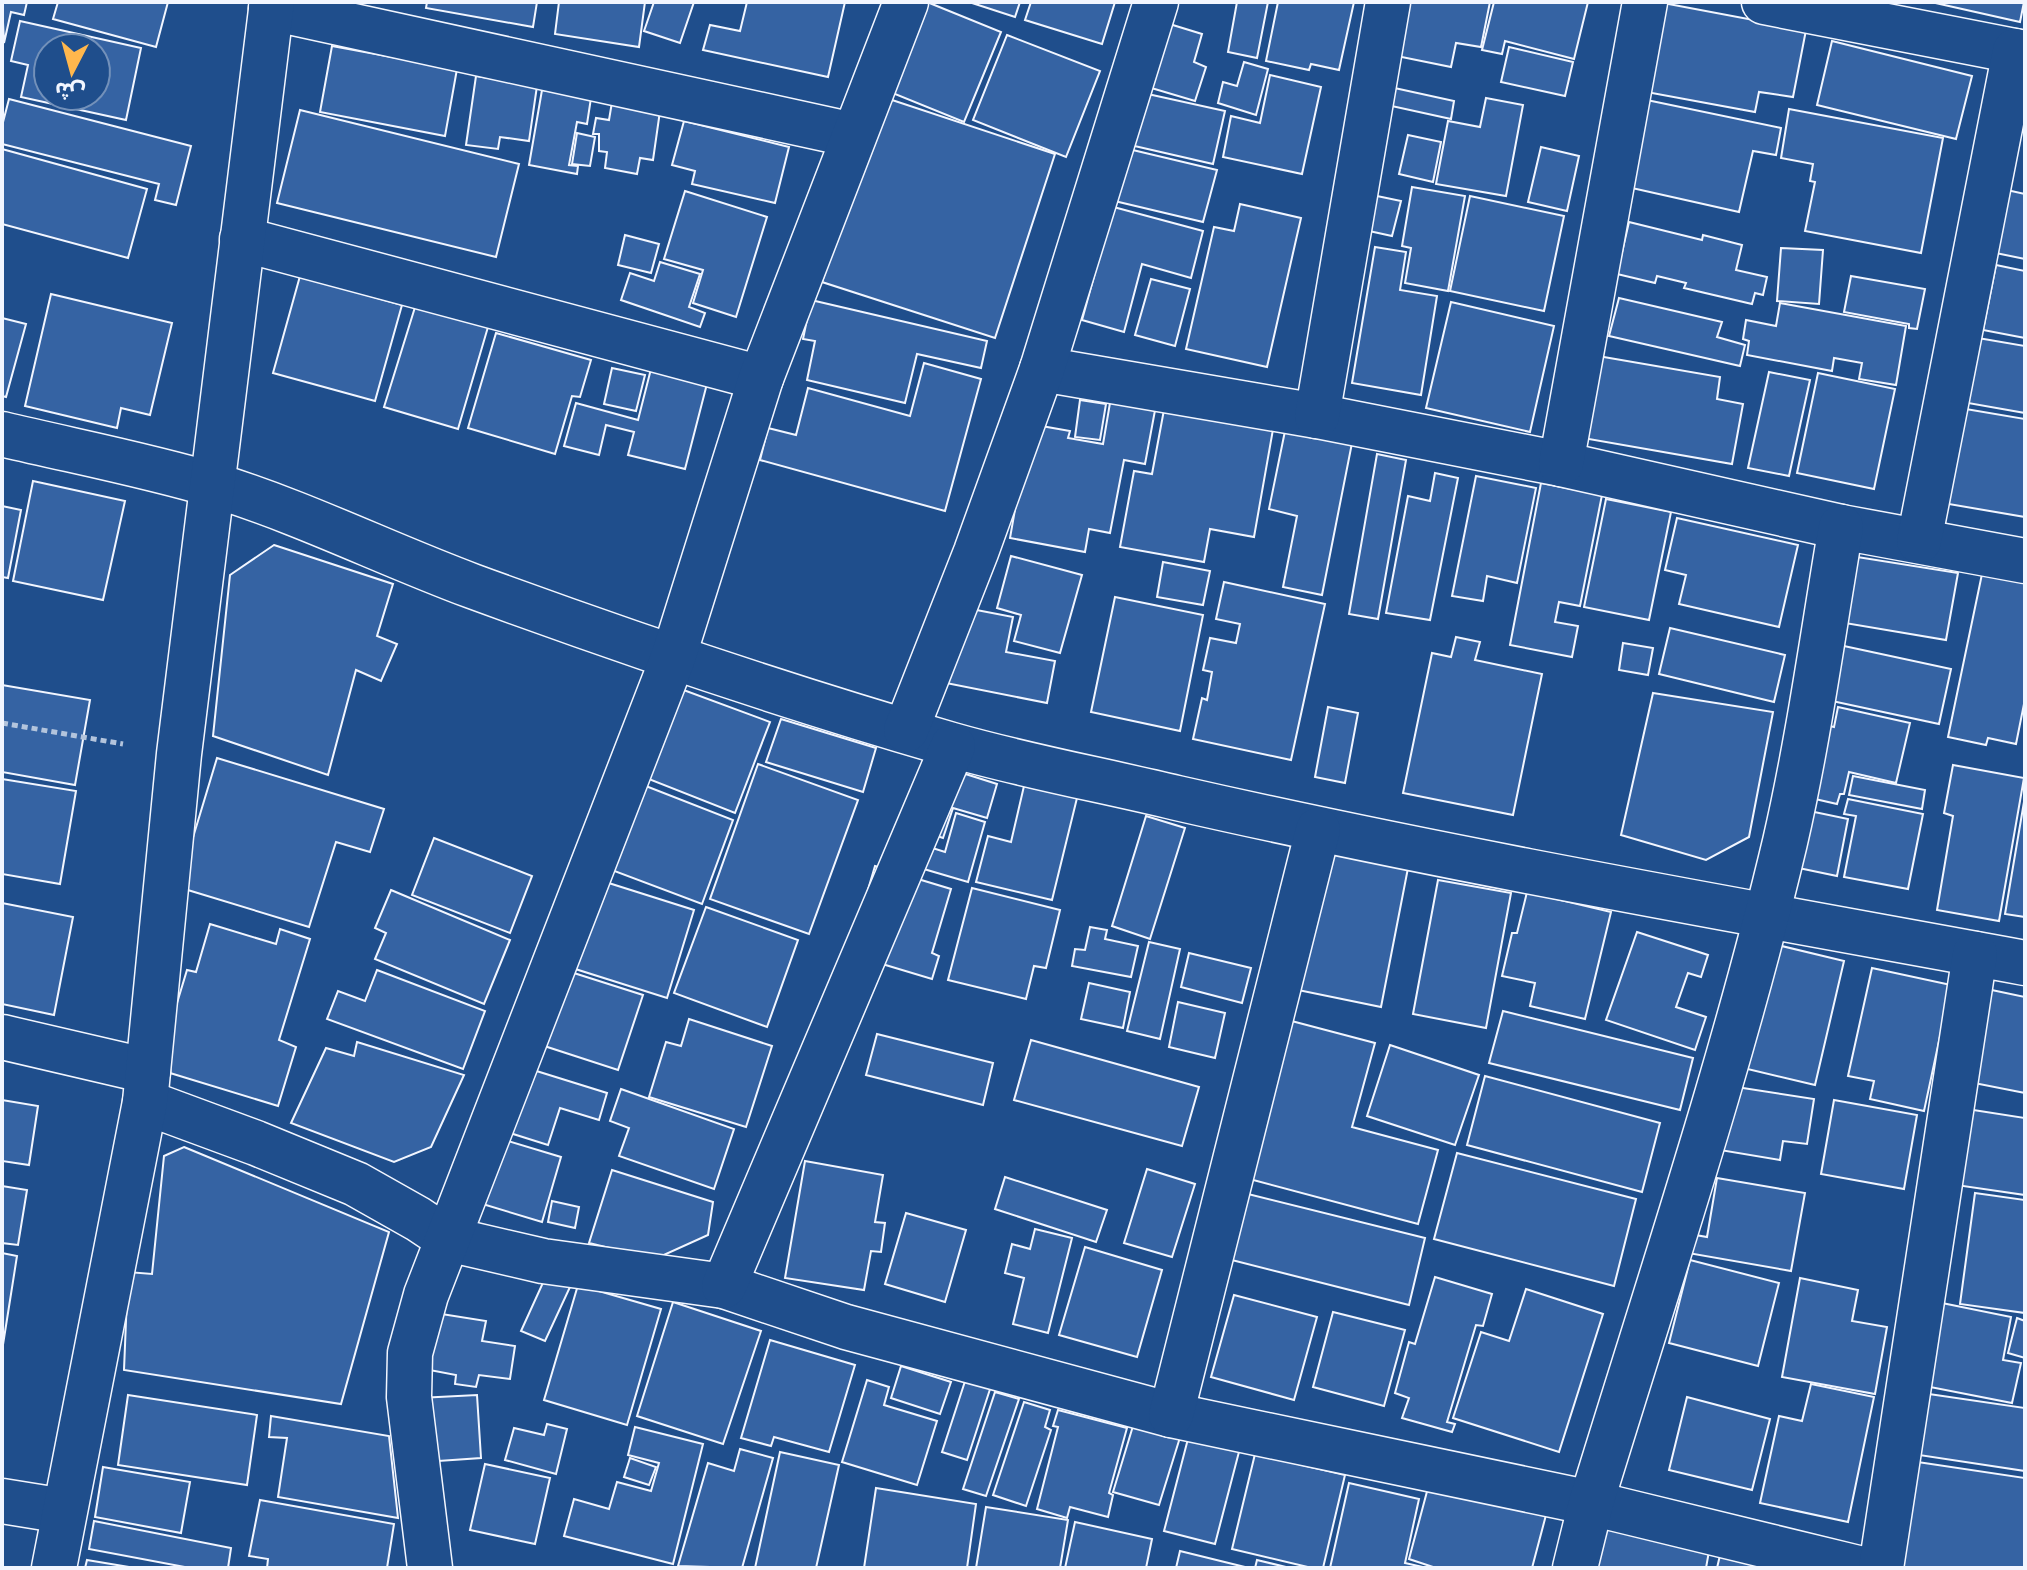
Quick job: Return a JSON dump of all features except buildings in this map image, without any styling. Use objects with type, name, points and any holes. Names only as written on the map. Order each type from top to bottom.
[{"type":"street","points":[[430,1568],[409,1397],[410,1353],[426,1295],[673,658],[761,378],[906,2]]},
{"type":"street","points":[[906,730],[976,552],[1042,369],[1156,2]]},
{"type":"street","points":[[1317,416],[1388,2]]},
{"type":"street","points":[[1561,464],[1645,2]]},
{"type":"street","points":[[1764,2],[2020,52],[1919,541]]},
{"type":"street","points":[[54,1568],[146,1086],[179,754],[271,5],[853,135]]},
{"type":"street","points":[[242,239],[761,378]]},
{"type":"street","points":[[1042,369],[1317,416],[1561,464],[1841,527],[2025,561]]},
{"type":"street","points":[[2,434],[213,485],[282,508],[351,539],[468,584],[673,658],[953,746],[1318,830],[1765,918],[2025,963]]},
{"type":"street","points":[[1575,1568],[1591,1503],[1731,1044],[1785,842],[1841,527]]},
{"type":"street","points":[[724,1286],[953,746]]},
{"type":"street","points":[[1171,1415],[1318,830]]},
{"type":"street","points":[[1881,1568],[1975,954]]},
{"type":"street","points":[[2,1037],[146,1086],[256,1143],[356,1184],[448,1239],[543,1261],[724,1286],[846,1327],[1171,1415],[1591,1503],[1858,1568]]},
{"type":"street","points":[[2,1501],[64,1511]]},
{"type":"path","points":[[2,723],[179,754]]}]
